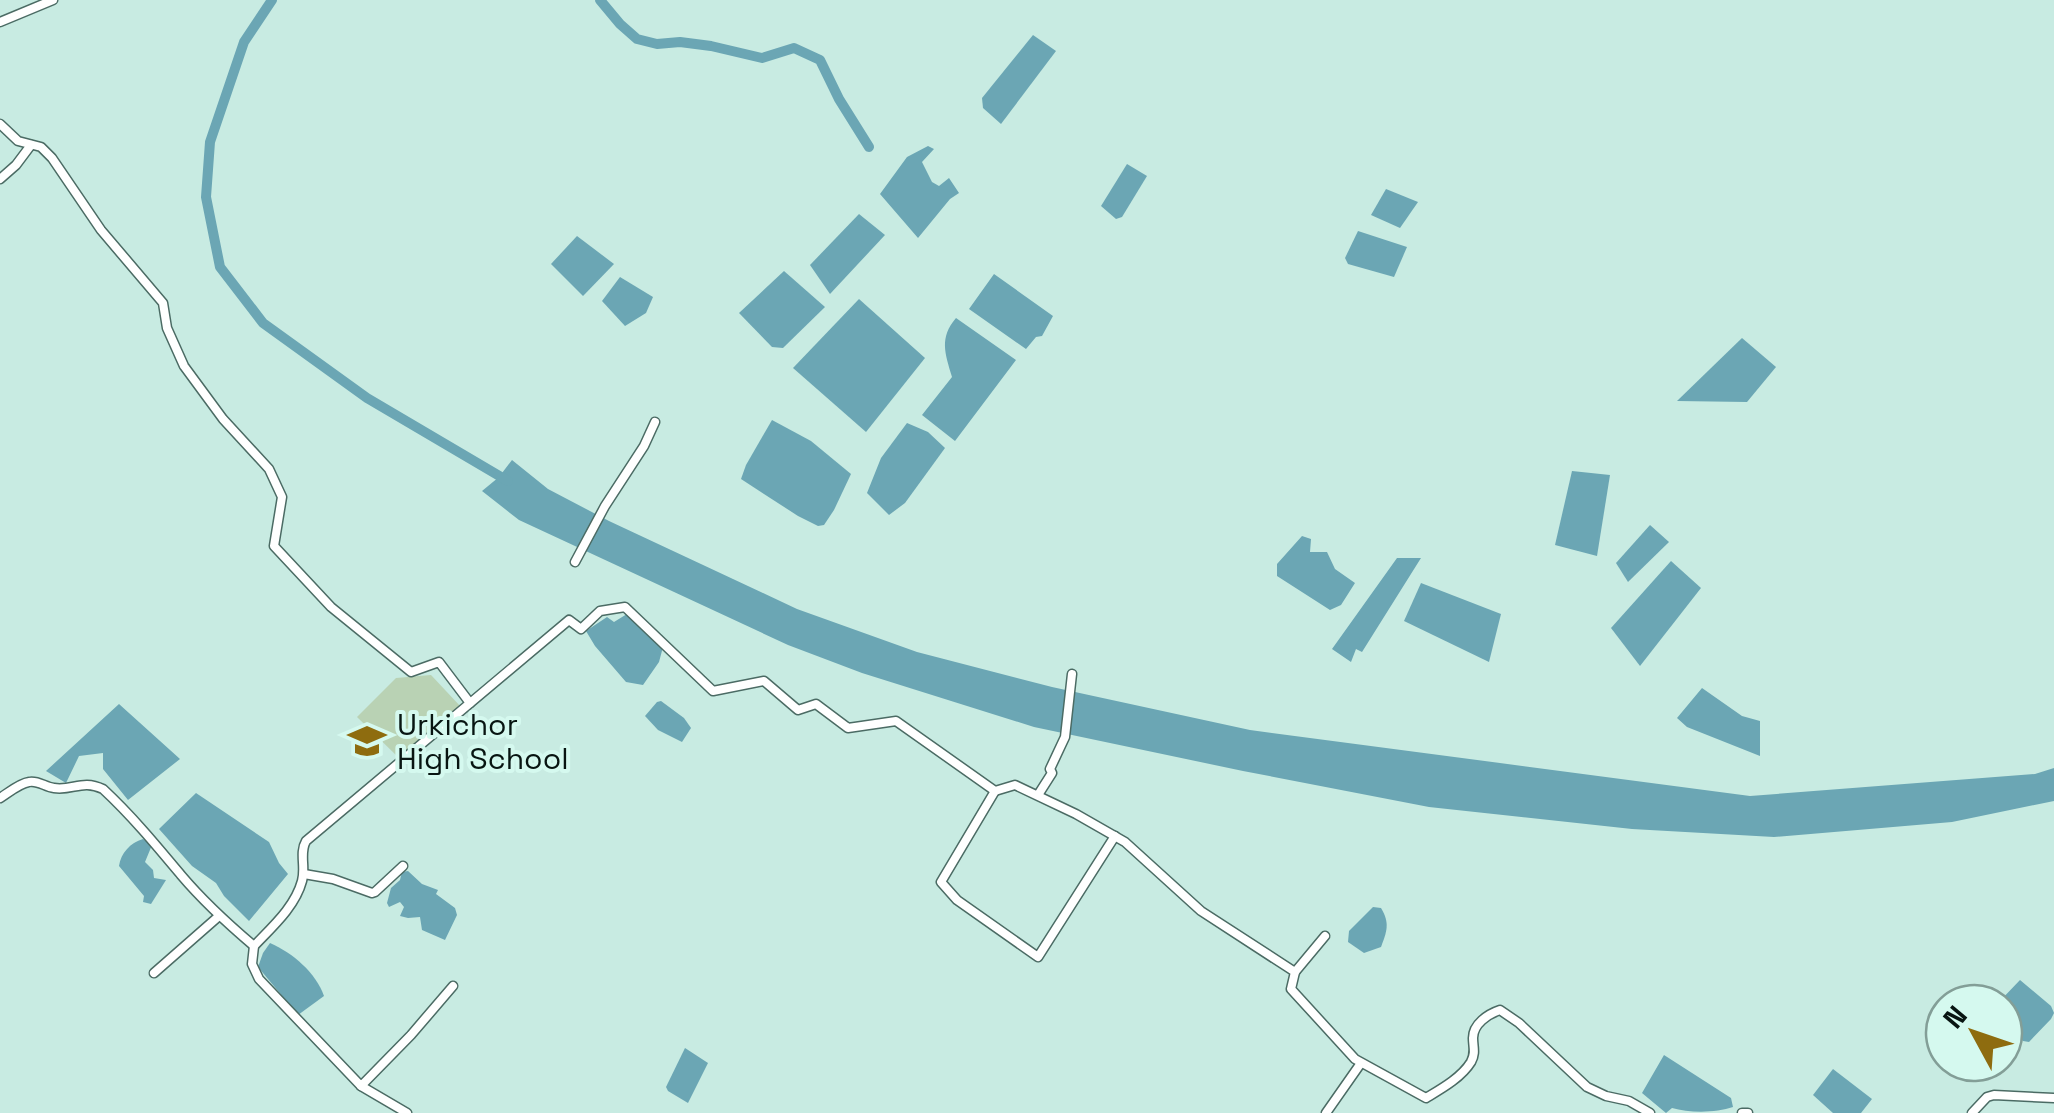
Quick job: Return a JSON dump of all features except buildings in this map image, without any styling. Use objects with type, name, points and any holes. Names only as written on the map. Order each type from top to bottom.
[{"type":"street","points":[[0,22],[53,0]]},
{"type":"street","points":[[0,124],[18,141],[41,147],[52,158],[101,230],[163,303],[167,328],[184,366],[223,419],[269,468],[276,482],[282,496],[274,546],[331,606],[411,672],[439,662],[470,704]]},
{"type":"street","points":[[0,180],[31,145]]},
{"type":"street","points":[[575,562],[655,422]]},
{"type":"street","points":[[407,1113],[361,1086],[259,980],[252,964],[254,946],[290,906],[302,885],[302,848],[306,841],[570,620],[581,630],[600,612],[625,608],[713,691],[764,682],[798,710],[816,704],[848,728],[896,722],[995,791]]},
{"type":"street","points":[[1038,796],[1052,773],[1050,769],[1065,737],[1072,674]]},
{"type":"street","points":[[0,798],[28,782],[58,788],[88,784],[103,789],[161,848],[219,916],[254,946]]},
{"type":"street","points":[[1115,836],[1038,957],[957,900],[942,882],[995,791],[1015,784],[1115,836],[1125,842],[1201,910],[1295,972]]},
{"type":"street","points":[[304,874],[372,893],[403,866]]},
{"type":"street","points":[[154,973],[219,916]]},
{"type":"street","points":[[1326,936],[1295,972],[1291,989],[1361,1063],[1426,1098],[1450,1084],[1470,1062],[1476,1029],[1491,1013],[1500,1010],[1586,1087],[1629,1101],[1650,1113]]},
{"type":"street","points":[[361,1086],[453,986]]},
{"type":"street","points":[[1326,1113],[1361,1063]]},
{"type":"street","points":[[1972,1113],[1994,1094],[2054,1098]]},
{"type":"green space","points":[[431,675],[461,707],[399,758],[357,717],[396,678]]},
{"type":"water","points":[[1033,35],[1056,51],[1001,124],[983,108],[982,98]]},
{"type":"water","points":[[928,146],[934,149],[922,162],[932,182],[939,186],[949,178],[959,193],[918,238],[880,194],[907,157]]},
{"type":"water","points":[[1127,164],[1147,176],[1122,217],[1116,219],[1101,206]]},
{"type":"water","points":[[1386,189],[1418,202],[1400,228],[1371,215]]},
{"type":"water","points":[[859,214],[885,235],[830,294],[810,265]]},
{"type":"water","points":[[1358,231],[1407,247],[1394,277],[1348,264],[1345,258]]},
{"type":"water","points":[[577,236],[614,264],[583,296],[551,264]]},
{"type":"water","points":[[784,271],[825,307],[783,348],[772,347],[739,313]]},
{"type":"water","points":[[994,274],[1053,316],[1042,336],[1036,337],[1026,349],[969,309]]},
{"type":"water","points":[[620,277],[653,297],[646,313],[625,326],[602,301]]},
{"type":"water","points":[[859,299],[925,358],[866,432],[793,368]]},
{"type":"water","points":[[956,318],[1016,360],[955,441],[922,415],[952,377],[945,339]]},
{"type":"water","points":[[1742,338],[1776,367],[1747,402],[1677,401]]},
{"type":"water","points":[[772,420],[811,441],[851,474],[824,525],[798,516],[741,479]]},
{"type":"water","points":[[907,423],[928,432],[945,448],[905,503],[889,515],[867,493],[881,458]]},
{"type":"water","points":[[512,460],[548,489],[609,521],[797,609],[917,652],[1052,687],[1250,730],[1750,796],[2035,774],[2054,768],[2054,801],[1952,822],[1774,837],[1632,829],[1429,807],[1034,727],[862,673],[788,645],[519,520],[482,491]]},
{"type":"water","points":[[1572,471],[1610,475],[1597,556],[1555,545]]},
{"type":"water","points":[[1650,525],[1669,542],[1628,582],[1616,563]]},
{"type":"water","points":[[1302,536],[1311,539],[1310,552],[1327,552],[1335,569],[1355,583],[1341,605],[1330,610],[1277,576],[1277,564]]},
{"type":"water","points":[[1397,558],[1421,558],[1362,652],[1356,649],[1351,662],[1332,649]]},
{"type":"water","points":[[1671,561],[1701,588],[1640,666],[1611,628]]},
{"type":"water","points":[[1421,583],[1501,614],[1489,662],[1404,621]]},
{"type":"water","points":[[627,614],[663,647],[659,662],[643,685],[626,682],[586,631],[607,617],[614,622]]},
{"type":"water","points":[[1702,688],[1742,716],[1760,721],[1760,756],[1687,727],[1677,718]]},
{"type":"water","points":[[661,701],[691,728],[682,742],[658,730],[645,716]]},
{"type":"water","points":[[119,704],[180,759],[128,800],[103,769],[103,753],[79,756],[66,783],[46,771]]},
{"type":"water","points":[[196,793],[269,842],[288,874],[249,921],[159,829]]},
{"type":"water","points":[[143,839],[152,845],[145,862],[153,870],[154,878],[166,880],[151,904],[143,902],[144,896],[119,866],[127,849]]},
{"type":"water","points":[[408,871],[422,884],[438,890],[436,894],[455,908],[457,915],[445,940],[422,930],[420,917],[400,916],[404,907],[400,902],[389,907],[391,888],[402,872]]},
{"type":"water","points":[[1373,907],[1384,913],[1386,932],[1381,947],[1364,953],[1348,942],[1349,931]]},
{"type":"water","points":[[270,943],[303,965],[324,996],[298,1015],[258,967]]},
{"type":"water","points":[[2024,983],[2054,1013],[2029,1042],[2024,1041]]},
{"type":"water","points":[[685,1048],[708,1063],[688,1103],[666,1087]]},
{"type":"water","points":[[1664,1055],[1731,1098],[1733,1107],[1702,1112],[1672,1108],[1666,1113],[1642,1093]]},
{"type":"water","points":[[1833,1069],[1872,1099],[1861,1113],[1833,1113],[1813,1095]]},
{"type":"waterway","points":[[272,0],[244,42],[210,142],[206,197],[220,267],[263,323],[367,398],[508,481]]},
{"type":"waterway","points":[[600,0],[637,39],[657,44],[711,46],[762,58],[794,48],[820,60],[869,147]]},
{"type":"place","name":"Urkichor High School","points":[[367,741]]}]
